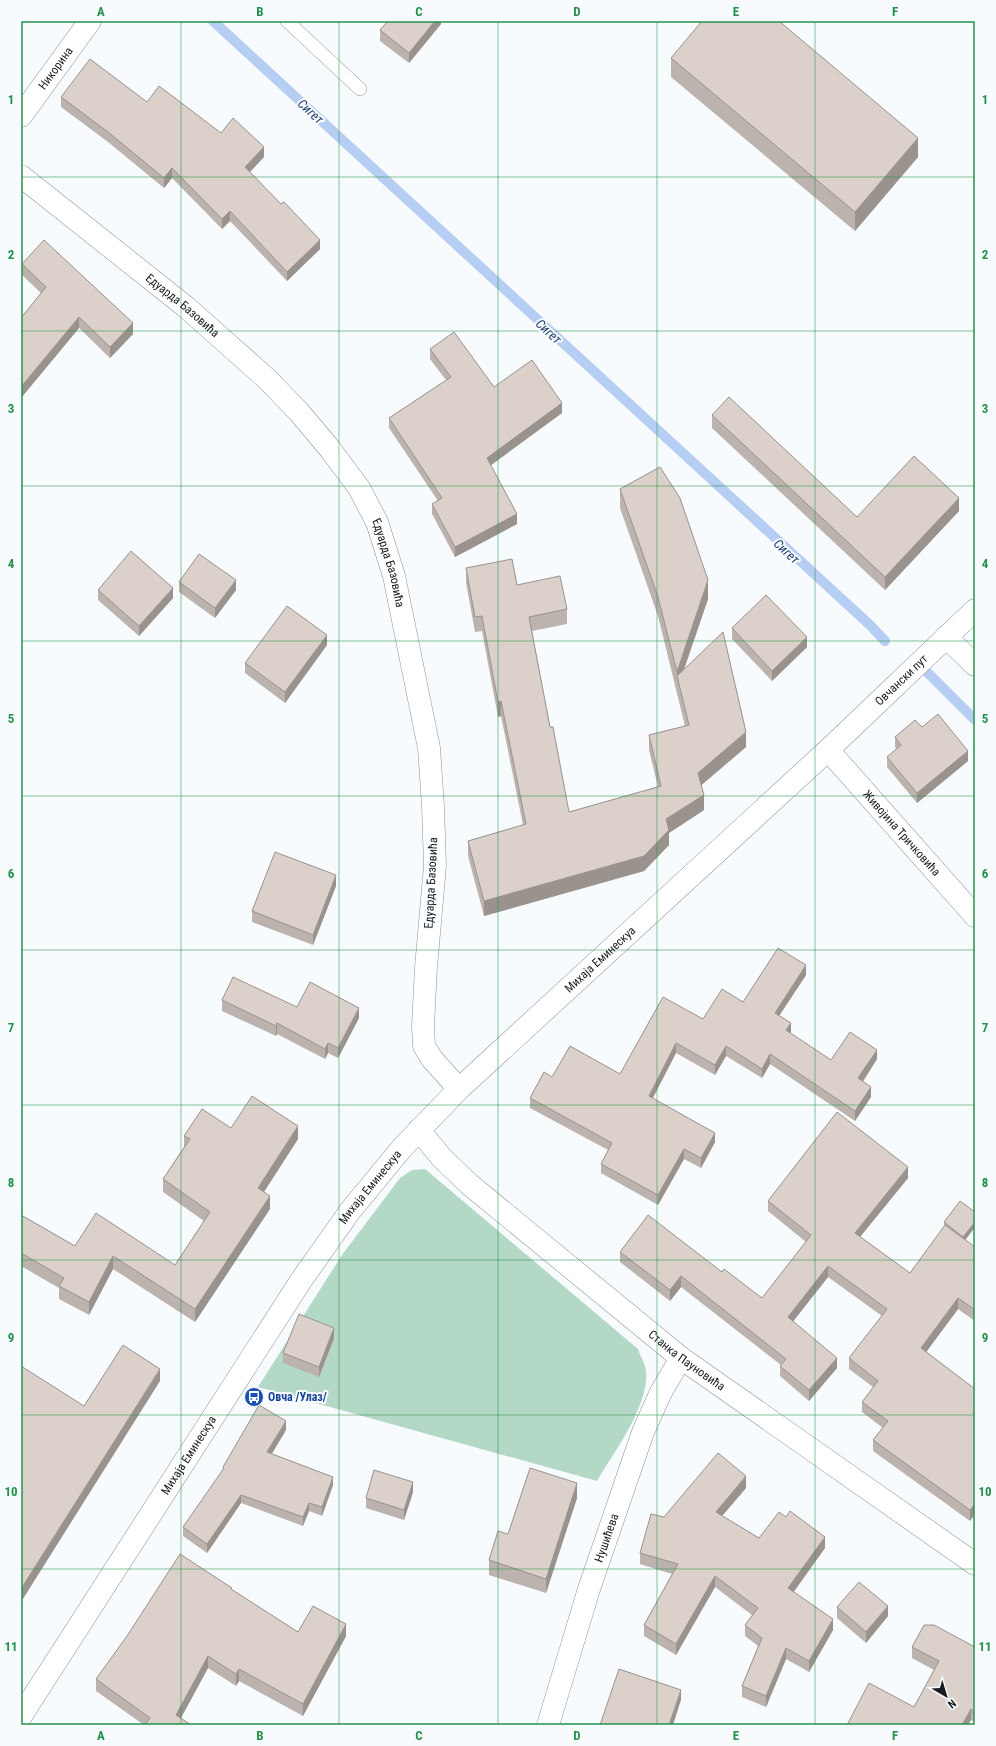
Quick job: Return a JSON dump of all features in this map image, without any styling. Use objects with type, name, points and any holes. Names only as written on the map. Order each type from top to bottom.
[{"type":"street","name":"Никорина","points":[[21,116],[90,21]]},
{"type":"street","name":"Едуарда Базовића","points":[[21,176],[186,307],[267,379],[299,412],[330,449],[359,488],[377,522],[394,576],[429,748],[435,866],[426,967],[423,1026],[424,1046],[432,1059],[460,1089]]},
{"type":"street","name":"Овчански пут","points":[[828,750],[975,610]]},
{"type":"street","points":[[946,637],[975,665]]},
{"type":"street","name":"Михаја Еминескуа","points":[[21,1716],[300,1282],[350,1211],[402,1148],[460,1089],[828,750]]},
{"type":"street","name":"Живојина Тричковића","points":[[828,750],[975,916]]},
{"type":"street","name":"Станка Пауновића","points":[[419,1130],[441,1157],[469,1184],[681,1358],[975,1564]]},
{"type":"street","name":"Нушићева","points":[[548,1725],[589,1589],[643,1432],[660,1392],[681,1358]]},
{"type":"lane","points":[[287,21],[360,89]]},
{"type":"green space","points":[[425,1169],[638,1349],[646,1370],[646,1384],[642,1398],[637,1413],[629,1428],[597,1481],[258,1387],[342,1255],[400,1178],[412,1170]]},
{"type":"building","points":[[388,21],[435,21],[409,53],[380,30]]},
{"type":"building","points":[[702,21],[779,21],[918,138],[855,212],[671,58]]},
{"type":"building","points":[[90,59],[147,102],[159,86],[221,133],[233,118],[264,147],[245,167],[281,204],[284,202],[320,240],[287,272],[230,211],[222,219],[172,168],[164,178],[108,132],[61,97]]},
{"type":"building","points":[[44,240],[133,323],[110,347],[79,317],[21,387],[21,318],[46,287],[22,264]]},
{"type":"building","points":[[454,332],[494,387],[532,360],[562,403],[487,458],[517,514],[455,547],[432,504],[442,498],[389,418],[451,377],[430,349]]},
{"type":"building","points":[[729,397],[857,517],[914,456],[959,498],[885,577],[712,415]]},
{"type":"building","points":[[660,467],[680,498],[708,580],[677,672],[658,597],[620,489]]},
{"type":"building","points":[[131,551],[173,588],[139,626],[98,590]]},
{"type":"building","points":[[199,554],[236,580],[215,608],[179,582]]},
{"type":"building","points":[[512,559],[517,585],[560,576],[567,609],[529,617],[550,727],[553,727],[569,812],[661,786],[649,735],[689,725],[677,676],[723,632],[746,732],[698,773],[704,795],[666,819],[669,830],[644,856],[484,901],[468,841],[526,824],[501,701],[498,702],[482,616],[475,617],[466,568]]},
{"type":"building","points":[[766,595],[807,637],[772,671],[732,628]]},
{"type":"building","points":[[287,606],[327,635],[285,692],[245,663]]},
{"type":"building","points":[[938,714],[968,751],[917,793],[887,757],[901,745],[895,737],[915,720],[922,727]]},
{"type":"building","points":[[275,852],[336,875],[313,935],[252,911]]},
{"type":"building","points":[[778,948],[806,965],[775,1013],[791,1023],[786,1030],[831,1060],[850,1032],[877,1050],[858,1078],[871,1087],[855,1111],[770,1054],[762,1069],[726,1046],[715,1065],[676,1043],[649,1096],[715,1133],[701,1158],[684,1149],[658,1195],[601,1164],[612,1143],[530,1098],[544,1072],[552,1077],[570,1046],[620,1074],[663,997],[703,1019],[722,989],[743,1002]]},
{"type":"building","points":[[233,977],[297,1007],[310,982],[359,1008],[338,1048],[328,1043],[325,1049],[277,1023],[276,1026],[222,1000]]},
{"type":"building","points":[[252,1096],[298,1126],[258,1188],[270,1196],[195,1309],[113,1256],[89,1302],[59,1286],[64,1278],[21,1253],[21,1215],[75,1246],[96,1213],[175,1265],[210,1212],[163,1179],[190,1139],[184,1136],[202,1109],[231,1128]]},
{"type":"building","points":[[837,1112],[908,1167],[855,1233],[910,1273],[945,1225],[975,1247],[975,1310],[958,1298],[921,1348],[975,1389],[975,1505],[970,1510],[873,1440],[888,1421],[862,1402],[878,1381],[849,1358],[887,1309],[828,1266],[788,1317],[837,1358],[809,1390],[780,1366],[786,1359],[681,1276],[670,1290],[620,1252],[648,1215],[722,1272],[724,1269],[762,1298],[811,1235],[768,1201]]},
{"type":"building","points":[[960,1201],[975,1212],[975,1222],[963,1237],[944,1222]]},
{"type":"building","points":[[299,1314],[334,1328],[319,1367],[283,1353]]},
{"type":"building","points":[[123,1345],[160,1369],[21,1589],[21,1366],[84,1406]]},
{"type":"building","points":[[259,1405],[286,1421],[267,1452],[333,1477],[322,1507],[309,1503],[303,1517],[241,1495],[207,1544],[183,1527],[224,1468],[223,1467]]},
{"type":"building","points":[[718,1453],[746,1476],[716,1512],[759,1538],[779,1512],[786,1517],[790,1511],[825,1537],[788,1588],[833,1619],[809,1661],[786,1648],[766,1696],[742,1686],[762,1638],[745,1625],[758,1608],[715,1576],[676,1644],[644,1625],[678,1564],[640,1553],[651,1514],[664,1517]]},
{"type":"building","points":[[530,1468],[577,1483],[546,1579],[489,1560],[498,1531],[508,1534]]},
{"type":"building","points":[[374,1470],[413,1482],[404,1510],[366,1498]]},
{"type":"building","points":[[180,1554],[298,1632],[313,1606],[346,1624],[303,1704],[239,1669],[236,1674],[208,1656],[176,1715],[191,1725],[145,1725],[150,1718],[96,1679],[127,1636]]},
{"type":"building","points":[[859,1582],[888,1606],[866,1632],[837,1607]]},
{"type":"building","points":[[924,1625],[934,1625],[975,1647],[975,1712],[971,1709],[962,1725],[847,1725],[869,1683],[914,1707],[939,1661],[912,1647]]},
{"type":"building","points":[[619,1669],[681,1690],[669,1725],[600,1725]]},
{"type":"waterway","name":"Сигет","points":[[213,21],[871,626],[885,641]]},
{"type":"waterway","name":"Сигет","points":[[927,672],[975,720]]},
{"type":"place","name":"Овча /Улаз/","points":[[254,1397]]}]
